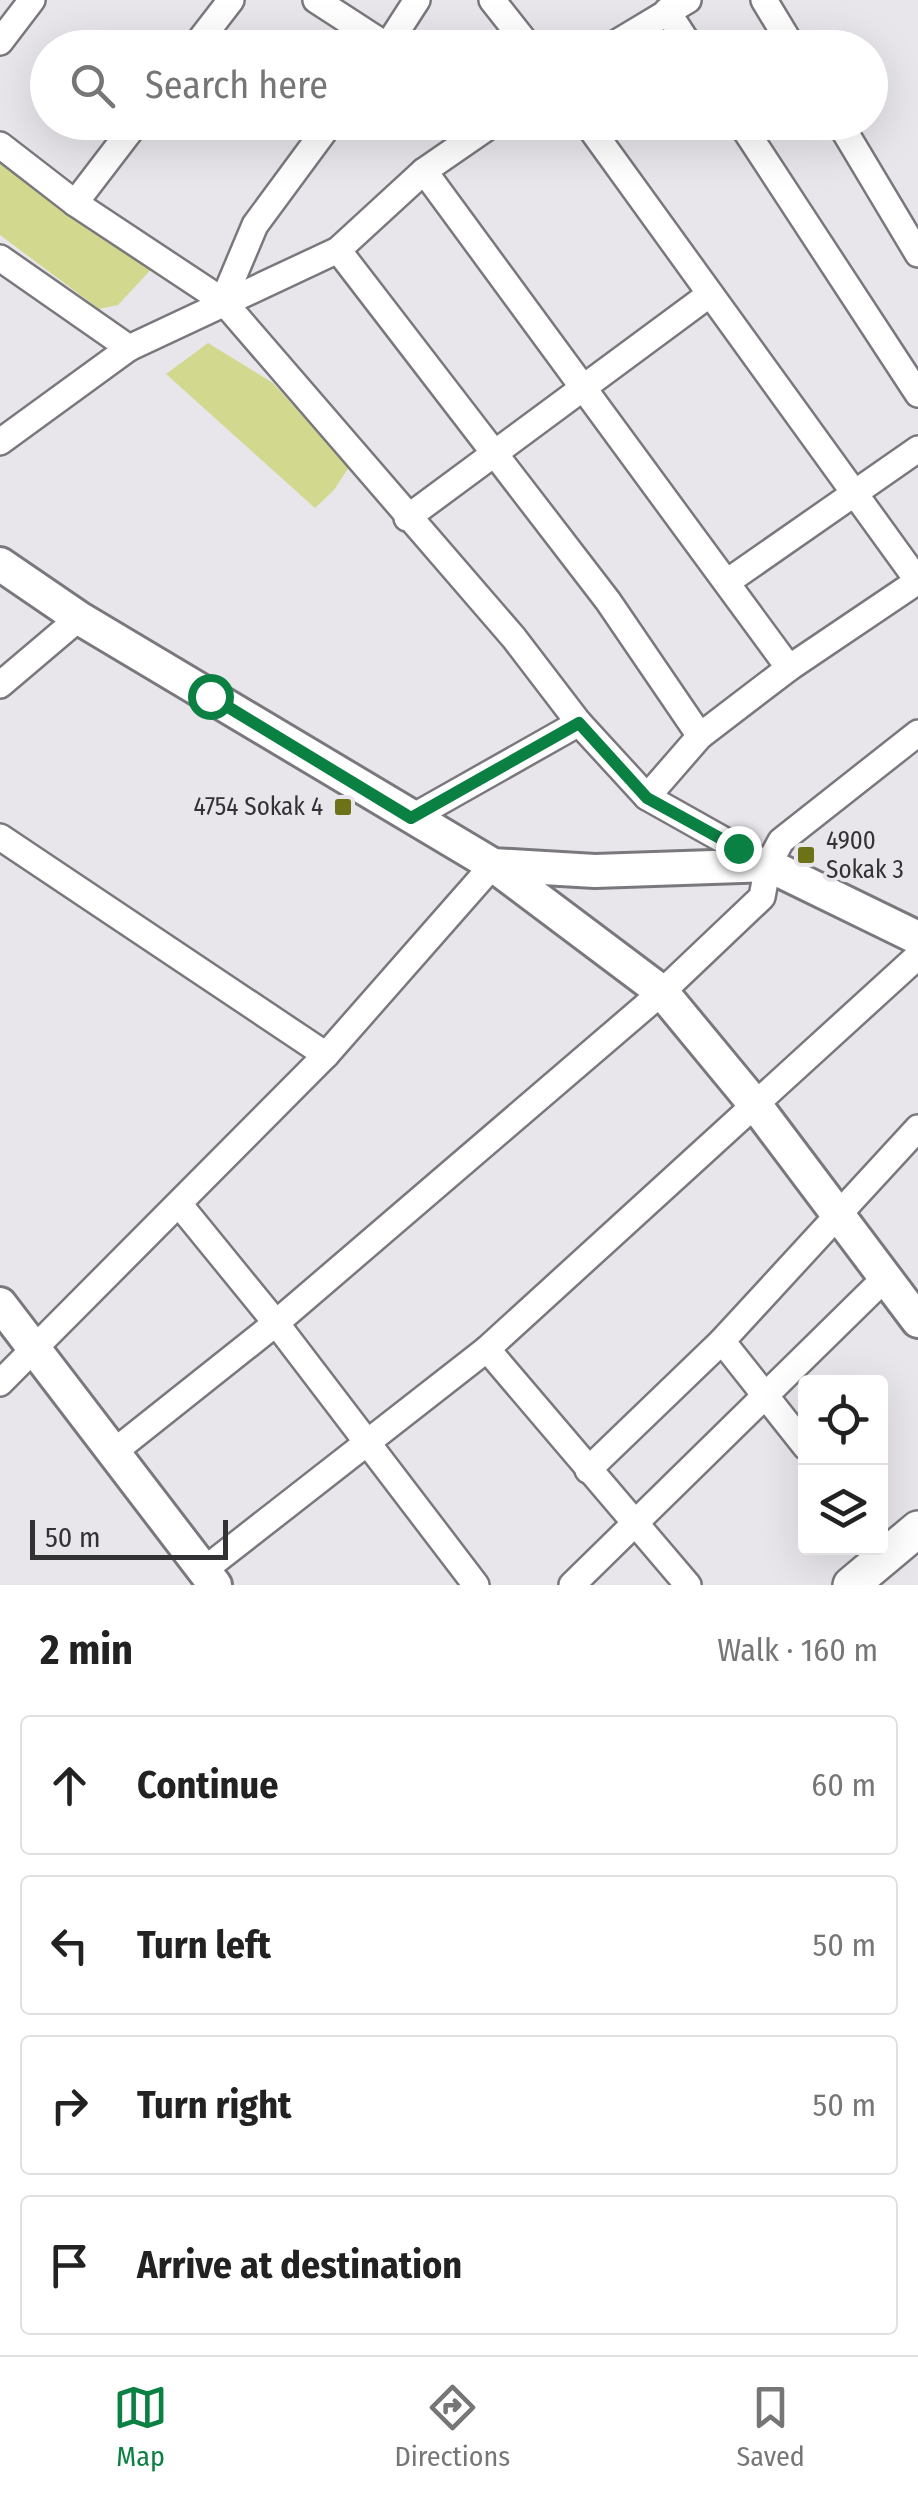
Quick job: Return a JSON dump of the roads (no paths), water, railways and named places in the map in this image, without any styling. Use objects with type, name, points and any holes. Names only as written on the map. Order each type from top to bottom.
[{"type":"main road","points":[[888,1545],[918,1529]]},
{"type":"main road","points":[[851,1585],[878,1555]]},
{"type":"street","points":[[0,42],[32,0]]},
{"type":"street","points":[[208,30],[231,0]]},
{"type":"street","points":[[316,0],[361,30]]},
{"type":"street","points":[[397,30],[417,0]]},
{"type":"street","points":[[492,0],[516,30]]},
{"type":"street","points":[[764,0],[782,30]]},
{"type":"street","points":[[637,30],[677,5],[685,30]]},
{"type":"street","points":[[75,203],[123,140]]},
{"type":"street","points":[[223,301],[255,225],[317,140]]},
{"type":"street","points":[[0,442],[130,348],[338,250],[424,171],[469,140]]},
{"type":"street","points":[[599,140],[852,496],[918,581],[789,668],[700,736],[647,798]]},
{"type":"street","points":[[752,140],[918,394]]},
{"type":"street","points":[[849,140],[915,243]]},
{"type":"street","points":[[0,145],[75,203],[223,301],[514,638],[579,723],[647,798],[768,864],[911,927]]},
{"type":"street","points":[[424,171],[789,668]]},
{"type":"street","points":[[338,250],[608,601],[700,736]]},
{"type":"street","points":[[0,258],[130,348]]},
{"type":"street","points":[[407,518],[494,457],[580,386],[710,294]]},
{"type":"street","points":[[727,582],[918,449]]},
{"type":"street","points":[[0,564],[79,618],[493,865],[662,992],[757,1107],[836,1216],[914,1310]]},
{"type":"street","points":[[0,685],[79,618]]},
{"type":"street","points":[[411,818],[579,723]]},
{"type":"street","points":[[115,1451],[276,1323],[662,992],[762,896],[768,864],[780,842],[918,733]]},
{"type":"street","points":[[0,838],[326,1055]]},
{"type":"street","points":[[493,865],[594,870],[768,864]]},
{"type":"street","points":[[0,1383],[326,1055],[493,865]]},
{"type":"street","points":[[0,1304],[38,1348],[210,1578],[367,1444],[488,1349],[918,956]]},
{"type":"street","points":[[588,1470],[722,1341],[918,1128]]},
{"type":"street","points":[[179,1204],[276,1323],[476,1585]]},
{"type":"street","points":[[572,1585],[885,1278]]},
{"type":"street","points":[[722,1341],[798,1437]]},
{"type":"street","points":[[488,1349],[634,1526],[688,1585]]},
{"type":"place","name":"4754 Sokak 4","points":[[343,807]]},
{"type":"place","name":"4900 Sokak 3","points":[[806,855]]}]
